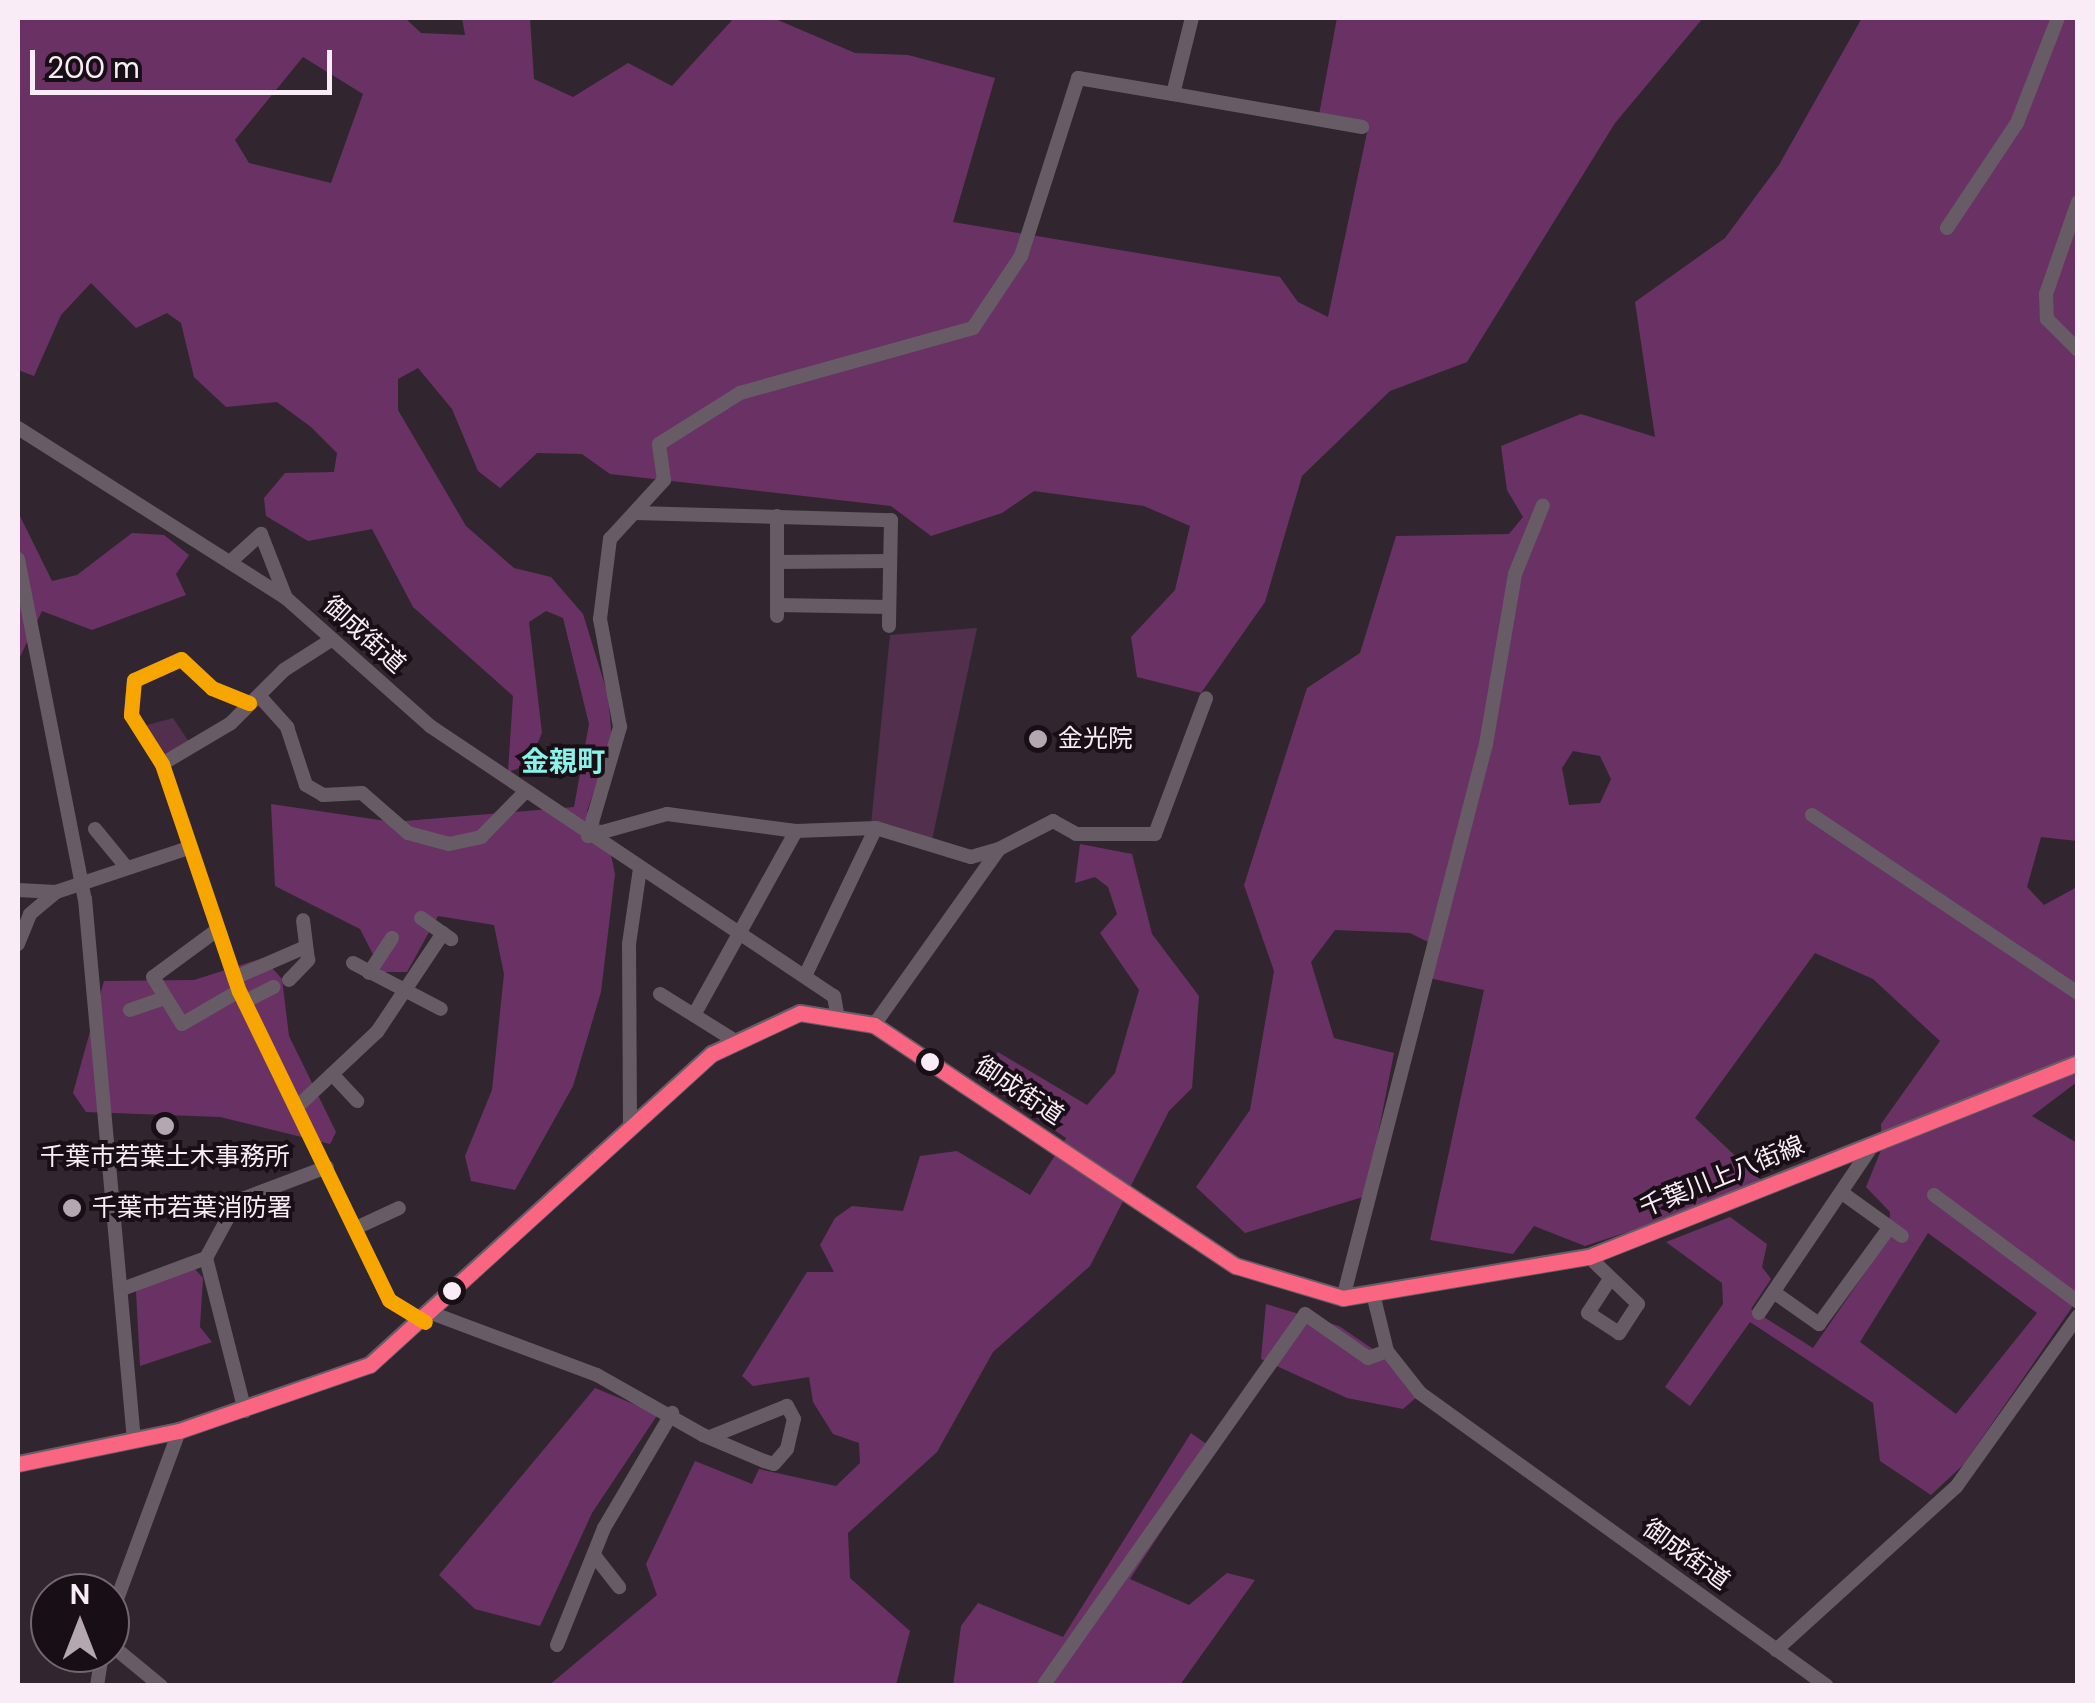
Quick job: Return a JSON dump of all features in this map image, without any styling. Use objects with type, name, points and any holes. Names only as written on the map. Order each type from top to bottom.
[{"type":"main road","name":"御成街道","points":[[836,1013],[874,1025],[1236,1266],[1344,1298],[1374,1298]]},
{"type":"main road","points":[[18,1464],[180,1430],[351,1375],[430,1318],[630,1128],[732,1039],[777,1018],[836,1013]]},
{"type":"main road","name":"千葉川上八街線","points":[[1374,1298],[1589,1256],[2078,1063]]},
{"type":"street","points":[[1173,94],[1192,18]]},
{"type":"street","points":[[1947,228],[2018,122],[2058,18]]},
{"type":"street","points":[[588,836],[620,727],[600,619],[608,553],[665,477],[659,444],[707,410],[764,384],[944,340],[983,319],[1021,256],[1078,78],[1362,127]]},
{"type":"street","points":[[2078,202],[2046,294],[2048,319],[2078,350]]},
{"type":"street","name":"御成街道","points":[[18,428],[286,598],[331,640],[522,794],[834,996],[836,1013]]},
{"type":"street","points":[[1344,1298],[1486,744],[1515,574],[1543,505]]},
{"type":"street","points":[[635,512],[891,520],[888,626]]},
{"type":"street","points":[[777,516],[777,610],[889,607]]},
{"type":"street","points":[[230,562],[261,534],[286,598]]},
{"type":"street","points":[[18,559],[22,597],[81,882],[125,1288],[134,1441]]},
{"type":"street","points":[[777,562],[890,562]]},
{"type":"street","points":[[162,764],[256,701],[284,670],[331,640]]},
{"type":"street","points":[[522,794],[481,838],[449,844],[408,833],[362,793],[323,795],[306,785],[286,727],[256,701],[212,688],[181,659],[134,680],[130,715],[162,764],[186,848],[239,990],[358,1227],[389,1300],[430,1318],[536,1348],[672,1413],[710,1437],[774,1464],[792,1441],[794,1419],[787,1406],[710,1437]]},
{"type":"street","points":[[588,836],[667,814],[796,831],[876,828],[971,856],[999,849],[1054,821],[1076,834],[1150,838],[1206,698]]},
{"type":"street","points":[[1812,815],[2078,993]]},
{"type":"street","points":[[805,976],[876,828]]},
{"type":"street","points":[[94,829],[127,868]]},
{"type":"street","points":[[694,1016],[743,934],[796,831]]},
{"type":"street","points":[[987,873],[1029,836]]},
{"type":"street","points":[[18,944],[30,914],[56,892],[186,848]]},
{"type":"street","points":[[874,1025],[987,873],[999,849]]},
{"type":"street","points":[[630,1128],[629,944],[640,869]]},
{"type":"street","points":[[18,890],[56,892]]},
{"type":"street","points":[[296,1107],[332,1074],[348,1048],[403,995],[447,936],[421,918]]},
{"type":"street","points":[[289,980],[308,960],[303,920]]},
{"type":"street","points":[[216,930],[152,970],[162,999],[182,1024],[304,948]]},
{"type":"street","points":[[369,973],[392,938]]},
{"type":"street","points":[[353,963],[403,995],[441,1009]]},
{"type":"street","points":[[239,990],[273,988]]},
{"type":"street","points":[[660,994],[732,1039]]},
{"type":"street","points":[[130,1010],[162,999]]},
{"type":"street","points":[[332,1074],[357,1101]]},
{"type":"street","points":[[1759,1313],[1845,1195],[1874,1143]]},
{"type":"street","points":[[245,1411],[206,1258],[226,1209],[327,1167]]},
{"type":"street","points":[[1775,1293],[1818,1324],[1895,1232],[1845,1195]]},
{"type":"street","points":[[1934,1195],[2078,1302]]},
{"type":"street","points":[[358,1227],[398,1208]]},
{"type":"street","points":[[1589,1256],[1610,1279]]},
{"type":"street","points":[[125,1288],[206,1258]]},
{"type":"street","name":"御成街道","points":[[1374,1298],[1387,1352],[1420,1393],[1827,1686]]},
{"type":"street","points":[[1045,1683],[1306,1314],[1368,1358],[1387,1352]]},
{"type":"street","points":[[1776,1650],[1956,1487],[2078,1316]]},
{"type":"street","points":[[556,1645],[581,1608],[594,1555],[672,1413]]},
{"type":"street","points":[[127,1573],[180,1430]]},
{"type":"street","points":[[594,1555],[619,1587]]},
{"type":"street","points":[[130,1661],[160,1686]]},
{"type":"shaded area","points":[[18,18],[405,18],[421,33],[465,35],[462,18],[530,18],[534,79],[573,97],[628,63],[672,86],[734,18],[773,18],[855,53],[908,55],[995,78],[953,222],[1280,277],[1298,302],[1328,317],[1368,128],[1319,115],[1337,18],[1703,18],[1615,123],[1467,362],[1390,391],[1302,476],[1265,602],[1201,693],[1137,677],[1131,637],[1175,590],[1190,526],[1144,506],[1034,491],[1002,513],[931,536],[891,506],[610,474],[582,454],[537,453],[500,488],[478,471],[452,409],[418,368],[398,379],[398,410],[466,526],[514,568],[551,577],[583,614],[608,695],[612,740],[587,811],[606,830],[615,874],[601,992],[573,1086],[515,1190],[471,1181],[465,1156],[492,1090],[504,974],[494,925],[438,916],[407,972],[382,972],[360,929],[275,886],[271,804],[393,822],[574,807],[589,724],[563,618],[546,611],[529,622],[542,733],[528,765],[508,772],[513,696],[413,607],[372,529],[308,541],[266,516],[264,498],[285,473],[334,472],[337,453],[311,427],[277,402],[226,407],[194,377],[181,323],[167,313],[136,328],[91,283],[61,315],[34,376],[18,370]],"holes":[[[303,57],[363,94],[331,183],[249,163],[235,140]]]},
{"type":"shaded area","points":[[1862,18],[2077,18],[2077,841],[2041,837],[2027,887],[2044,905],[2077,887],[2077,1082],[2032,1116],[2077,1143],[2077,1300],[1964,1464],[1931,1495],[1880,1461],[1873,1403],[1750,1322],[1690,1406],[1665,1387],[1723,1304],[1722,1283],[1666,1242],[1730,1217],[1767,1244],[1762,1267],[1771,1279],[1751,1309],[1813,1348],[1889,1238],[1890,1212],[1866,1187],[1882,1148],[1881,1124],[1940,1041],[1873,979],[1815,953],[1695,1118],[1762,1181],[1661,1221],[1585,1246],[1534,1226],[1513,1254],[1430,1240],[1484,990],[1429,978],[1436,946],[1410,933],[1335,930],[1311,962],[1334,1038],[1394,1053],[1366,1196],[1245,1233],[1196,1187],[1250,1110],[1274,971],[1244,885],[1307,688],[1360,653],[1396,536],[1509,534],[1523,517],[1507,490],[1501,446],[1581,414],[1655,437],[1635,302],[1725,238],[1779,165]],"holes":[[[1573,751],[1600,756],[1611,779],[1600,803],[1569,805],[1562,768]],[[1928,1233],[2037,1313],[1956,1414],[1860,1342]]]},
{"type":"shaded area","points":[[18,512],[52,581],[77,575],[132,533],[164,535],[189,555],[176,574],[186,595],[92,630],[42,611],[18,661]]},
{"type":"shaded area","points":[[977,628],[932,840],[871,825],[890,635]]},
{"type":"shaded area","points":[[173,718],[191,745],[162,761],[140,727]]},
{"type":"shaded area","points":[[1080,844],[1132,854],[1152,934],[1199,996],[1192,1088],[1169,1111],[1090,1266],[993,1352],[937,1452],[848,1533],[850,1578],[910,1631],[896,1685],[548,1686],[657,1595],[646,1564],[695,1461],[752,1484],[759,1469],[836,1486],[860,1463],[859,1443],[833,1434],[813,1402],[809,1377],[753,1386],[742,1376],[807,1272],[834,1272],[820,1245],[835,1218],[852,1206],[903,1211],[920,1156],[957,1151],[1030,1195],[1066,1138],[982,1081],[998,1052],[1087,1105],[1115,1073],[1139,990],[1100,933],[1117,914],[1108,887],[1095,877],[1075,883]]},
{"type":"shaded area","points":[[263,958],[282,979],[289,1036],[336,1132],[330,1144],[220,1117],[86,1112],[73,1093],[104,981],[194,980]]},
{"type":"shaded area","points":[[194,1268],[203,1278],[200,1327],[212,1342],[140,1366],[136,1291]]},
{"type":"shaded area","points":[[1266,1304],[1339,1326],[1414,1377],[1418,1396],[1403,1409],[1347,1398],[1261,1359]]},
{"type":"shaded area","points":[[595,1388],[658,1414],[592,1513],[540,1626],[475,1609],[439,1575]]},
{"type":"shaded area","points":[[1191,1433],[1215,1450],[1130,1579],[1189,1605],[1227,1573],[1255,1580],[1180,1685],[953,1686],[961,1626],[978,1603],[1063,1637]]},
{"type":"transit line","points":[[249,703],[212,688],[181,659],[134,680],[131,715],[162,764],[239,991],[389,1300],[425,1322]]},
{"type":"transit line","points":[[18,1464],[179,1431],[370,1365],[712,1054],[800,1013],[874,1025],[1236,1266],[1343,1298],[1589,1257],[2078,1063]]},
{"type":"place","name":"金光院","points":[[1038,739]]},
{"type":"place","name":"千葉市若葉土木事務所","points":[[165,1126]]},
{"type":"place","name":"千葉市若葉消防署","points":[[72,1208]]},
{"type":"district","name":"金親町","points":[[563,762]]}]
